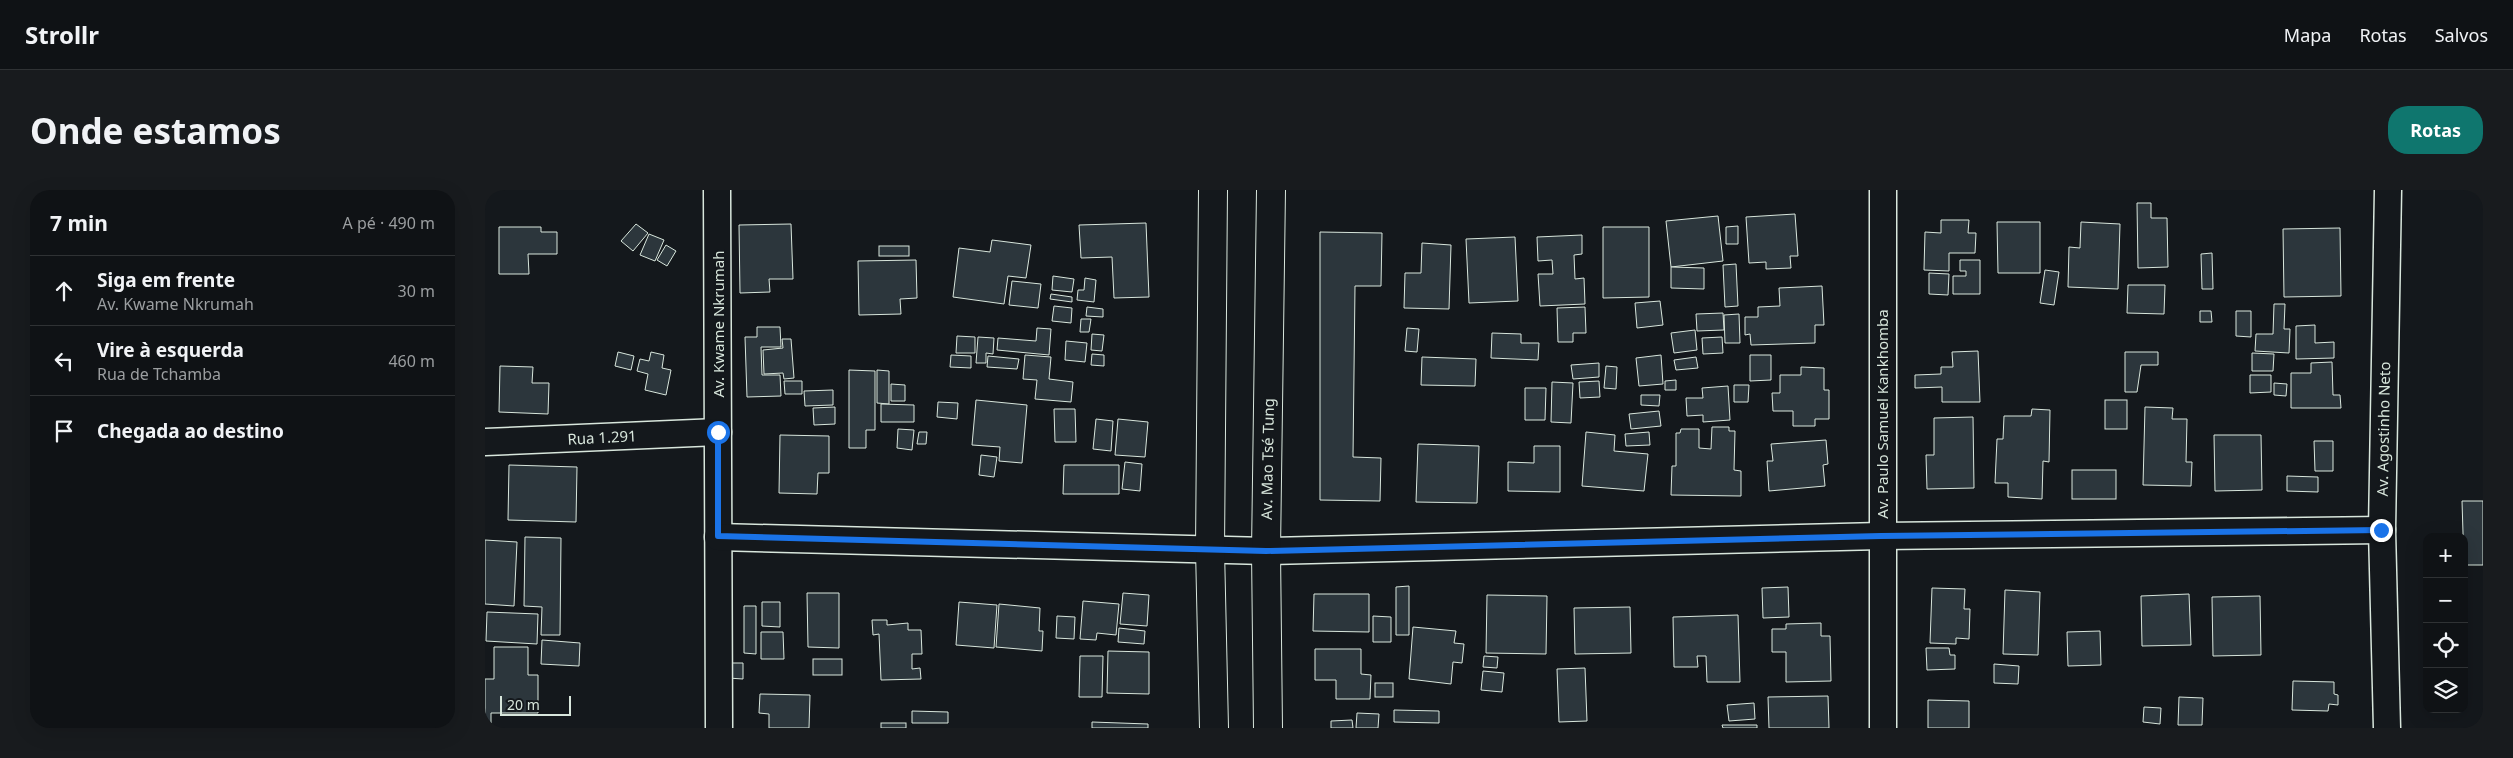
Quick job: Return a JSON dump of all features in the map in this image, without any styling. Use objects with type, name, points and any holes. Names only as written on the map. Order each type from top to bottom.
[{"type":"main road","points":[[1213,190],[1210,549],[1214,728]]},
{"type":"main road","name":"Av. Mao Tsé Tung","points":[[1268,728],[1266,551],[1271,190]]},
{"type":"street","name":"Av. Kwame Nkrumah","points":[[717,190],[719,728]]},
{"type":"street","name":"Av. Paulo Samuel Kankhomba","points":[[1883,190],[1881,536],[1883,728]]},
{"type":"street","name":"Av. Agostinho Neto","points":[[2387,190],[2381,530],[2387,728]]},
{"type":"street","name":"Rua 1.291","points":[[485,442],[718,432]]},
{"type":"street","points":[[718,536],[1266,551],[1881,536],[2381,530]]},
{"type":"building","points":[[2137,203],[2151,203],[2151,218],[2167,218],[2168,267],[2138,268]]},
{"type":"building","points":[[1795,214],[1798,256],[1790,256],[1791,268],[1766,269],[1766,262],[1749,263],[1746,217]]},
{"type":"building","points":[[1718,216],[1723,261],[1671,267],[1666,221]]},
{"type":"building","points":[[1941,220],[1969,220],[1968,233],[1976,233],[1975,253],[1949,253],[1949,271],[1924,270],[1925,232],[1941,233]]},
{"type":"building","points":[[1997,222],[2040,222],[2040,273],[1998,273]]},
{"type":"building","points":[[2081,222],[2120,224],[2118,289],[2068,287],[2069,247],[2080,248]]},
{"type":"building","points":[[1146,223],[1149,297],[1114,298],[1112,257],[1081,258],[1079,225]]},
{"type":"building","points":[[636,224],[648,233],[633,251],[621,241]]},
{"type":"building","points":[[791,224],[793,279],[769,279],[770,292],[740,293],[739,225]]},
{"type":"building","points":[[1738,226],[1738,244],[1726,244],[1726,227]]},
{"type":"building","points":[[499,227],[541,227],[541,232],[557,232],[557,254],[528,254],[529,274],[499,274]]},
{"type":"building","points":[[1603,227],[1649,227],[1649,297],[1603,298]]},
{"type":"building","points":[[2340,228],[2341,296],[2284,297],[2283,229]]},
{"type":"building","points":[[1320,232],[1382,233],[1381,286],[1355,286],[1353,457],[1381,458],[1380,501],[1320,500]]},
{"type":"building","points":[[649,234],[664,240],[655,261],[640,255]]},
{"type":"building","points":[[1582,235],[1582,254],[1574,255],[1575,279],[1584,278],[1585,304],[1540,306],[1538,274],[1553,274],[1552,260],[1538,261],[1537,237]]},
{"type":"building","points":[[1515,237],[1518,301],[1469,303],[1466,239]]},
{"type":"building","points":[[992,240],[1031,245],[1026,278],[1008,276],[1004,304],[953,297],[959,248],[990,252]]},
{"type":"building","points":[[1422,243],[1451,245],[1449,309],[1404,308],[1405,273],[1421,273]]},
{"type":"building","points":[[666,245],[676,251],[667,266],[657,260]]},
{"type":"building","points":[[879,246],[909,246],[909,256],[879,256]]},
{"type":"building","points":[[2212,253],[2213,289],[2202,289],[2201,254]]},
{"type":"building","points":[[916,260],[917,298],[900,299],[901,314],[859,315],[858,261]]},
{"type":"building","points":[[1960,260],[1980,260],[1980,294],[1953,294],[1953,276],[1966,276],[1966,271],[1960,271]]},
{"type":"building","points":[[1736,264],[1738,306],[1725,307],[1723,265]]},
{"type":"building","points":[[1671,267],[1704,268],[1704,289],[1671,288]]},
{"type":"building","points":[[2045,270],[2059,272],[2054,305],[2040,303]]},
{"type":"building","points":[[1929,273],[1949,274],[1948,295],[1929,294]]},
{"type":"building","points":[[1053,276],[1074,279],[1072,292],[1052,290]]},
{"type":"building","points":[[1085,278],[1096,280],[1094,302],[1077,300],[1078,290],[1084,290]]},
{"type":"building","points":[[1012,281],[1041,284],[1038,308],[1009,305]]},
{"type":"building","points":[[2128,285],[2165,285],[2164,314],[2127,313]]},
{"type":"building","points":[[1822,286],[1824,325],[1815,325],[1815,343],[1751,345],[1750,334],[1745,335],[1745,317],[1758,317],[1758,307],[1780,306],[1779,288]]},
{"type":"building","points":[[1051,294],[1072,297],[1072,302],[1050,299]]},
{"type":"building","points":[[1660,301],[1663,325],[1637,328],[1635,303]]},
{"type":"building","points":[[2274,304],[2285,304],[2284,329],[2290,329],[2289,353],[2255,351],[2256,334],[2273,334]]},
{"type":"building","points":[[1054,306],[1072,308],[1071,323],[1052,321]]},
{"type":"building","points":[[1087,307],[1103,309],[1103,317],[1086,316]]},
{"type":"building","points":[[1585,307],[1586,333],[1573,333],[1573,342],[1558,342],[1557,308]]},
{"type":"building","points":[[2200,311],[2211,311],[2212,322],[2200,322]]},
{"type":"building","points":[[2236,311],[2251,311],[2251,337],[2236,336]]},
{"type":"building","points":[[1723,313],[1724,330],[1697,331],[1696,314]]},
{"type":"building","points":[[1739,314],[1740,343],[1725,343],[1724,315]]},
{"type":"building","points":[[1081,319],[1091,319],[1089,332],[1080,332]]},
{"type":"building","points":[[2315,325],[2315,343],[2334,342],[2334,358],[2296,359],[2296,326]]},
{"type":"building","points":[[757,327],[780,327],[781,347],[761,347],[762,375],[780,375],[781,396],[747,397],[745,337],[757,337]]},
{"type":"building","points":[[1037,328],[1051,329],[1049,355],[997,350],[998,338],[1036,341]]},
{"type":"building","points":[[1407,328],[1419,329],[1417,352],[1405,351]]},
{"type":"building","points":[[1695,330],[1697,350],[1674,353],[1671,333]]},
{"type":"building","points":[[1492,333],[1521,334],[1521,343],[1539,343],[1538,360],[1491,358]]},
{"type":"building","points":[[1092,334],[1104,335],[1102,351],[1091,350]]},
{"type":"building","points":[[957,336],[975,337],[975,353],[956,353]]},
{"type":"building","points":[[978,337],[994,338],[993,354],[986,353],[986,363],[976,363]]},
{"type":"building","points":[[1722,337],[1723,353],[1703,354],[1702,338]]},
{"type":"building","points":[[782,339],[791,339],[794,378],[784,379],[783,373],[764,374],[763,350],[783,348]]},
{"type":"building","points":[[1066,341],[1087,343],[1085,362],[1065,360]]},
{"type":"building","points":[[1978,351],[1980,402],[1942,402],[1942,387],[1915,388],[1915,375],[1941,374],[1941,367],[1953,367],[1952,352]]},
{"type":"building","points":[[618,352],[634,356],[631,370],[615,366]]},
{"type":"building","points":[[651,352],[664,355],[662,368],[671,370],[666,395],[645,390],[648,374],[637,371],[640,359],[649,361]]},
{"type":"building","points":[[2125,352],[2158,352],[2158,365],[2141,365],[2137,392],[2125,392]]},
{"type":"building","points":[[2252,353],[2274,354],[2273,371],[2252,371]]},
{"type":"building","points":[[1092,354],[1104,355],[1104,366],[1091,365]]},
{"type":"building","points":[[951,355],[971,356],[971,368],[950,367]]},
{"type":"building","points":[[1025,355],[1051,357],[1049,379],[1073,382],[1071,402],[1035,399],[1037,380],[1023,379]]},
{"type":"building","points":[[1661,355],[1663,384],[1639,386],[1636,358]]},
{"type":"building","points":[[1750,355],[1771,355],[1771,380],[1750,381]]},
{"type":"building","points":[[988,356],[1019,359],[1017,369],[987,367]]},
{"type":"building","points":[[1422,357],[1476,359],[1475,386],[1421,385]]},
{"type":"building","points":[[1696,357],[1698,368],[1676,370],[1674,360]]},
{"type":"building","points":[[2332,362],[2333,395],[2340,395],[2341,408],[2291,408],[2291,373],[2311,373],[2311,363]]},
{"type":"building","points":[[1599,363],[1599,377],[1573,379],[1571,365]]},
{"type":"building","points":[[500,366],[533,367],[532,383],[549,383],[548,414],[499,412]]},
{"type":"building","points":[[1606,366],[1617,367],[1616,389],[1604,388]]},
{"type":"building","points":[[1801,367],[1824,368],[1824,390],[1829,390],[1829,419],[1815,419],[1815,426],[1793,426],[1793,411],[1773,411],[1772,393],[1780,393],[1780,375],[1801,375]]},
{"type":"building","points":[[849,370],[875,371],[875,430],[866,430],[866,448],[849,448]]},
{"type":"building","points":[[877,370],[889,371],[889,404],[877,403]]},
{"type":"building","points":[[2250,375],[2271,375],[2271,392],[2250,393]]},
{"type":"building","points":[[1676,380],[1676,390],[1665,390],[1665,381]]},
{"type":"building","points":[[784,381],[802,381],[802,394],[785,394]]},
{"type":"building","points":[[1599,381],[1600,397],[1580,398],[1579,382]]},
{"type":"building","points":[[1552,382],[1573,383],[1571,423],[1551,422]]},
{"type":"building","points":[[2274,383],[2287,384],[2286,396],[2274,395]]},
{"type":"building","points":[[891,384],[905,385],[905,401],[891,401]]},
{"type":"building","points":[[1734,385],[1749,385],[1748,402],[1734,402]]},
{"type":"building","points":[[1728,386],[1730,420],[1703,422],[1703,415],[1687,416],[1686,398],[1703,398],[1702,388]]},
{"type":"building","points":[[1525,388],[1546,388],[1545,420],[1525,420]]},
{"type":"building","points":[[833,390],[833,405],[805,406],[804,391]]},
{"type":"building","points":[[1641,395],[1660,395],[1659,406],[1641,405]]},
{"type":"building","points":[[976,400],[1027,405],[1022,463],[999,461],[1000,447],[972,445]]},
{"type":"building","points":[[2105,400],[2127,400],[2127,429],[2105,429]]},
{"type":"building","points":[[938,402],[958,403],[957,419],[937,417]]},
{"type":"building","points":[[881,404],[914,405],[914,422],[881,422]]},
{"type":"building","points":[[835,407],[835,424],[814,425],[813,408]]},
{"type":"building","points":[[2145,407],[2173,408],[2172,419],[2187,419],[2186,462],[2192,462],[2191,486],[2143,485]]},
{"type":"building","points":[[1054,409],[1075,409],[1076,442],[1055,442]]},
{"type":"building","points":[[2032,409],[2050,410],[2049,462],[2043,461],[2042,499],[2008,497],[2008,483],[1995,483],[1997,439],[2003,439],[2004,416],[2031,416]]},
{"type":"building","points":[[1659,411],[1661,426],[1631,429],[1629,414]]},
{"type":"building","points":[[1973,417],[1974,488],[1927,489],[1926,455],[1934,455],[1934,418]]},
{"type":"building","points":[[1096,419],[1113,421],[1111,451],[1093,449]]},
{"type":"building","points":[[1118,419],[1148,422],[1145,457],[1115,455]]},
{"type":"building","points":[[1712,427],[1729,427],[1729,431],[1735,431],[1734,470],[1741,471],[1741,496],[1671,495],[1672,466],[1676,466],[1676,433],[1680,433],[1681,429],[1699,429],[1699,448],[1711,449]]},
{"type":"building","points":[[898,429],[914,430],[912,450],[897,448]]},
{"type":"building","points":[[919,432],[927,432],[926,444],[917,444]]},
{"type":"building","points":[[1586,432],[1615,435],[1614,451],[1648,454],[1644,491],[1582,486]]},
{"type":"building","points":[[1649,432],[1650,445],[1626,446],[1625,434]]},
{"type":"building","points":[[780,435],[829,436],[829,473],[818,473],[817,494],[779,493]]},
{"type":"building","points":[[2214,435],[2261,435],[2262,490],[2215,491]]},
{"type":"building","points":[[1826,440],[1828,464],[1823,465],[1825,486],[1769,491],[1767,461],[1773,461],[1771,444]]},
{"type":"building","points":[[2314,441],[2333,441],[2333,471],[2315,471]]},
{"type":"building","points":[[1418,444],[1479,446],[1477,503],[1416,502]]},
{"type":"building","points":[[1534,446],[1560,446],[1560,492],[1508,491],[1508,462],[1534,463]]},
{"type":"building","points":[[981,455],[997,457],[994,477],[979,475]]},
{"type":"building","points":[[1125,462],[1142,464],[1140,491],[1122,489]]},
{"type":"building","points":[[509,465],[577,467],[576,522],[508,520]]},
{"type":"building","points":[[1064,465],[1119,465],[1119,494],[1063,494]]},
{"type":"building","points":[[2072,470],[2116,470],[2116,499],[2072,499]]},
{"type":"building","points":[[2287,476],[2318,477],[2318,492],[2287,491]]},
{"type":"building","points":[[2462,501],[2483,501],[2483,565],[2468,565],[2468,533],[2463,533]]},
{"type":"building","points":[[525,537],[561,538],[560,635],[541,635],[542,607],[524,606]]},
{"type":"building","points":[[485,540],[517,542],[514,606],[485,604]]},
{"type":"building","points":[[1409,586],[1409,635],[1396,635],[1396,587]]},
{"type":"building","points":[[1788,587],[1789,617],[1763,618],[1762,588]]},
{"type":"building","points":[[1932,588],[1965,589],[1964,609],[1970,609],[1969,639],[1956,638],[1956,644],[1930,643]]},
{"type":"building","points":[[2005,590],[2040,592],[2038,655],[2003,654]]},
{"type":"building","points":[[807,593],[839,593],[839,648],[808,647]]},
{"type":"building","points":[[1123,593],[1149,595],[1147,626],[1120,624]]},
{"type":"building","points":[[1314,594],[1369,594],[1369,632],[1313,631]]},
{"type":"building","points":[[2189,594],[2191,645],[2142,646],[2141,596]]},
{"type":"building","points":[[1487,595],[1547,596],[1546,654],[1486,653]]},
{"type":"building","points":[[2260,596],[2261,655],[2213,656],[2212,597]]},
{"type":"building","points":[[1083,601],[1119,604],[1116,635],[1097,633],[1096,640],[1080,639]]},
{"type":"building","points":[[762,602],[780,602],[780,627],[762,626]]},
{"type":"building","points":[[959,602],[997,605],[994,648],[956,645]]},
{"type":"building","points":[[999,604],[1040,608],[1039,631],[1043,631],[1042,651],[996,647]]},
{"type":"building","points":[[744,606],[756,606],[756,654],[744,653]]},
{"type":"building","points":[[1630,607],[1631,653],[1575,654],[1574,608]]},
{"type":"building","points":[[487,612],[538,614],[537,644],[486,641]]},
{"type":"building","points":[[1738,615],[1740,682],[1707,682],[1706,656],[1697,656],[1698,667],[1674,667],[1673,617]]},
{"type":"building","points":[[1057,616],[1075,617],[1074,639],[1056,638]]},
{"type":"building","points":[[1373,616],[1391,617],[1391,642],[1373,642]]},
{"type":"building","points":[[872,620],[887,620],[887,625],[908,623],[908,630],[921,630],[922,654],[912,654],[912,669],[920,668],[921,679],[881,680],[879,634],[873,635]]},
{"type":"building","points":[[1821,623],[1821,636],[1830,636],[1831,681],[1786,682],[1786,652],[1772,652],[1772,629],[1786,629],[1786,624]]},
{"type":"building","points":[[1413,627],[1456,631],[1454,643],[1464,644],[1462,663],[1453,662],[1451,684],[1409,679]]},
{"type":"building","points":[[1119,628],[1145,631],[1144,644],[1118,642]]},
{"type":"building","points":[[2100,631],[2101,665],[2068,666],[2067,632]]},
{"type":"building","points":[[761,632],[783,632],[784,659],[761,659]]},
{"type":"building","points":[[542,640],[580,643],[579,666],[541,664]]},
{"type":"building","points":[[494,647],[528,647],[528,675],[538,675],[538,713],[491,713],[491,726],[485,726],[485,679],[494,679]]},
{"type":"building","points":[[1926,648],[1949,648],[1950,655],[1955,655],[1955,669],[1927,670]]},
{"type":"building","points":[[1315,649],[1361,649],[1361,674],[1371,675],[1370,699],[1336,699],[1336,680],[1315,680]]},
{"type":"building","points":[[1108,651],[1149,652],[1149,694],[1107,693]]},
{"type":"building","points":[[1080,656],[1103,656],[1102,697],[1079,697]]},
{"type":"building","points":[[1484,656],[1498,657],[1497,668],[1483,667]]},
{"type":"building","points":[[813,659],[842,659],[842,675],[813,675]]},
{"type":"building","points":[[728,663],[743,663],[743,679],[728,678]]},
{"type":"building","points":[[1994,664],[2019,666],[2018,684],[1994,683]]},
{"type":"building","points":[[1585,668],[1587,721],[1559,722],[1557,669]]},
{"type":"building","points":[[1483,671],[1504,673],[1502,692],[1481,690]]},
{"type":"building","points":[[2293,681],[2334,682],[2334,694],[2338,695],[2338,705],[2329,704],[2328,711],[2292,710]]},
{"type":"building","points":[[1375,683],[1393,683],[1393,697],[1375,697]]},
{"type":"building","points":[[760,694],[810,695],[809,728],[769,728],[769,714],[759,713]]},
{"type":"building","points":[[1828,696],[1829,728],[1769,728],[1768,697]]},
{"type":"building","points":[[2179,697],[2203,698],[2202,725],[2178,725]]},
{"type":"building","points":[[1928,700],[1969,701],[1969,728],[1928,728]]},
{"type":"building","points":[[1754,703],[1755,719],[1729,721],[1727,705]]},
{"type":"building","points":[[2144,707],[2161,708],[2160,724],[2143,722]]},
{"type":"building","points":[[1394,710],[1439,711],[1439,723],[1394,722]]},
{"type":"building","points":[[912,711],[948,712],[948,723],[912,723]]},
{"type":"building","points":[[1357,713],[1379,714],[1378,728],[1356,728]]},
{"type":"building","points":[[1352,720],[1353,728],[1331,728],[1331,721]]},
{"type":"building","points":[[1092,722],[1148,724],[1148,728],[1092,728]]},
{"type":"building","points":[[881,723],[906,723],[906,728],[881,728]]},
{"type":"building","points":[[1722,725],[1757,725],[1757,728],[1723,728]]},
{"type":"route","points":[[718,432],[716,471],[718,536],[1266,551],[1881,536],[2381,530]]}]
